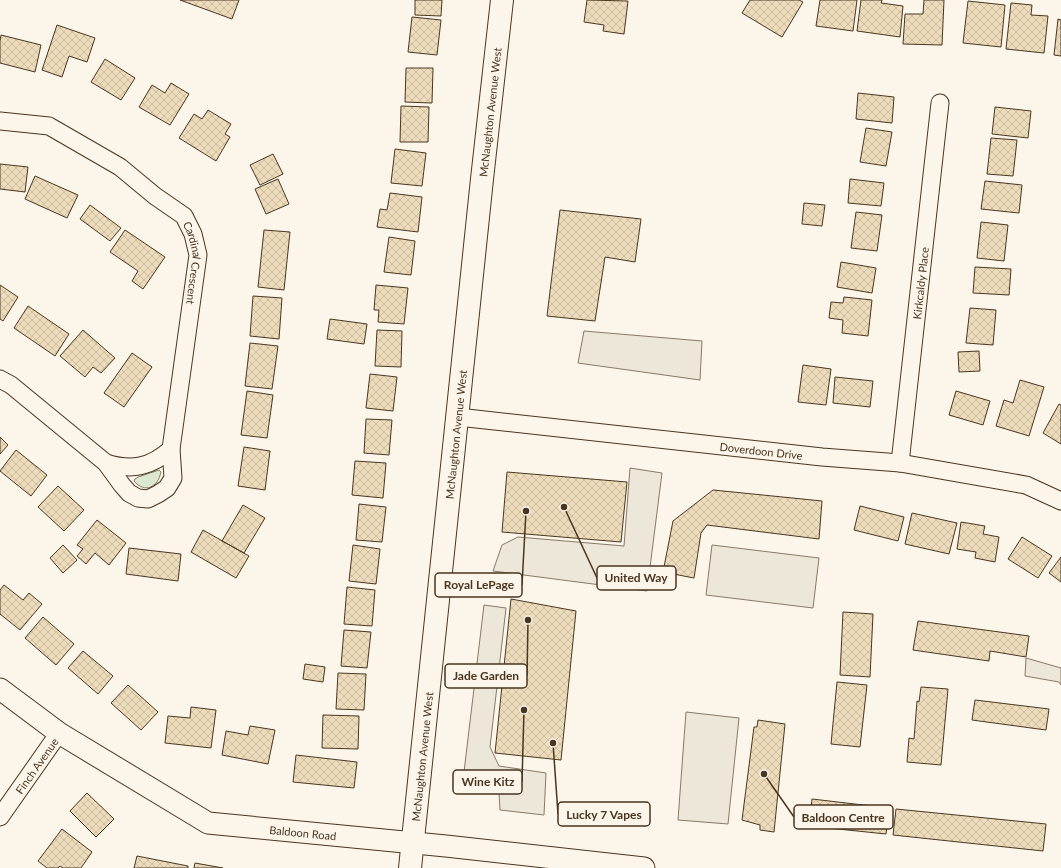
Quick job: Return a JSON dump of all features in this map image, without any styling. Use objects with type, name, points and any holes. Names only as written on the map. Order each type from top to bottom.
[{"type":"main road","name":"McNaughton Avenue West","points":[[410,868],[502,0]]},
{"type":"street","name":"Kirkcaldy Place","points":[[900,463],[940,103]]},
{"type":"street","name":"Cardinal Crescent","points":[[0,121],[49,126],[120,167],[155,196],[184,216],[193,234],[198,255],[171,449],[173,478],[167,488],[148,499],[138,498],[129,493],[106,463],[11,385],[0,379]]},
{"type":"street","name":"Doverdoon Drive","points":[[458,417],[822,457],[900,463],[1026,485],[1061,501]]},
{"type":"street","name":"Cardinal Crescent","points":[[106,463],[129,468],[144,465],[155,462],[171,449]]},
{"type":"street","name":"Baldoon Road","points":[[0,690],[59,733],[208,824],[413,843],[644,868]]},
{"type":"street","name":"Finch Avenue","points":[[0,817],[59,733]]},
{"type":"green space","points":[[159,470],[161,472],[157,482],[150,487],[142,487],[134,481],[138,477]]},
{"type":"shaded area","points":[[584,331],[702,341],[700,380],[578,363]]},
{"type":"shaded area","points":[[630,468],[662,473],[647,591],[493,571],[502,545],[518,537],[624,546]]},
{"type":"shaded area","points":[[712,545],[819,558],[813,608],[706,595]]},
{"type":"shaded area","points":[[484,605],[506,608],[490,747],[499,766],[546,773],[544,815],[500,810],[499,793],[479,774],[464,772]]},
{"type":"shaded area","points":[[1026,658],[1061,668],[1061,685],[1059,682],[1025,676]]},
{"type":"shaded area","points":[[686,712],[739,718],[728,824],[678,820]]},
{"type":"building","points":[[180,0],[239,0],[232,19]]},
{"type":"building","points":[[415,0],[442,0],[441,16],[415,15]]},
{"type":"building","points":[[587,0],[628,1],[624,34],[603,31],[604,25],[584,22]]},
{"type":"building","points":[[750,0],[799,0],[803,2],[782,37],[742,13]]},
{"type":"building","points":[[820,0],[857,0],[853,31],[816,26]]},
{"type":"building","points":[[861,0],[882,0],[881,3],[903,6],[900,37],[857,31]]},
{"type":"building","points":[[924,0],[944,0],[942,45],[903,44],[905,14],[923,14]]},
{"type":"building","points":[[968,1],[1005,5],[1001,47],[963,43]]},
{"type":"building","points":[[1011,3],[1032,5],[1031,15],[1048,16],[1044,53],[1006,49]]},
{"type":"building","points":[[412,17],[441,20],[437,55],[408,52]]},
{"type":"building","points":[[1058,19],[1061,20],[1061,56],[1054,55]]},
{"type":"building","points":[[57,25],[95,38],[87,62],[69,56],[62,77],[42,70]]},
{"type":"building","points":[[1,35],[41,45],[35,72],[0,63]]},
{"type":"building","points":[[105,59],[135,78],[121,100],[91,82]]},
{"type":"building","points":[[406,68],[433,68],[432,103],[405,102]]},
{"type":"building","points":[[171,83],[189,94],[170,125],[139,107],[152,85],[165,93]]},
{"type":"building","points":[[858,93],[894,97],[892,123],[856,119]]},
{"type":"building","points":[[401,106],[429,107],[428,142],[400,142]]},
{"type":"building","points":[[995,107],[1031,111],[1028,138],[992,134]]},
{"type":"building","points":[[208,110],[231,124],[225,134],[230,137],[216,161],[179,138],[194,114],[202,119]]},
{"type":"building","points":[[866,128],[892,132],[886,166],[860,162]]},
{"type":"building","points":[[991,138],[1017,140],[1013,176],[987,174]]},
{"type":"building","points":[[395,149],[426,153],[422,186],[391,183]]},
{"type":"building","points":[[273,154],[283,174],[260,185],[250,165]]},
{"type":"building","points":[[0,164],[28,167],[25,192],[0,189]]},
{"type":"building","points":[[35,176],[78,195],[67,218],[25,199]]},
{"type":"building","points":[[278,179],[289,204],[266,214],[255,189]]},
{"type":"building","points":[[850,179],[884,183],[881,206],[848,203]]},
{"type":"building","points":[[985,181],[1022,185],[1019,213],[981,209]]},
{"type":"building","points":[[390,193],[422,197],[418,232],[377,227],[380,209],[387,210]]},
{"type":"building","points":[[804,203],[825,205],[822,226],[802,224]]},
{"type":"building","points":[[90,205],[121,228],[110,241],[80,219]]},
{"type":"building","points":[[560,210],[641,219],[635,262],[605,257],[595,321],[547,316]]},
{"type":"building","points":[[856,212],[882,215],[877,251],[851,248]]},
{"type":"building","points":[[981,222],[1008,225],[1004,261],[977,258]]},
{"type":"building","points":[[125,230],[165,257],[143,289],[132,281],[138,271],[110,252]]},
{"type":"building","points":[[264,230],[290,232],[284,290],[258,287]]},
{"type":"building","points":[[389,237],[415,241],[411,275],[384,272]]},
{"type":"building","points":[[841,262],[876,268],[872,293],[837,287]]},
{"type":"building","points":[[975,267],[1011,269],[1009,295],[973,293]]},
{"type":"building","points":[[0,285],[18,297],[3,321],[0,319]]},
{"type":"building","points":[[376,285],[408,288],[404,324],[378,322],[379,310],[374,310]]},
{"type":"building","points":[[253,296],[282,298],[279,339],[250,336]]},
{"type":"building","points":[[844,297],[872,300],[868,336],[842,333],[843,320],[829,318],[831,302],[843,303]]},
{"type":"building","points":[[28,306],[69,334],[55,356],[14,328]]},
{"type":"building","points":[[970,308],[996,310],[993,345],[966,343]]},
{"type":"building","points":[[330,319],[367,324],[364,344],[327,339]]},
{"type":"building","points":[[83,330],[115,358],[101,373],[93,367],[85,377],[60,356]]},
{"type":"building","points":[[377,330],[402,331],[401,367],[375,366]]},
{"type":"building","points":[[250,343],[278,346],[272,389],[245,386]]},
{"type":"building","points":[[979,351],[980,371],[959,372],[958,352]]},
{"type":"building","points":[[132,353],[152,367],[124,407],[104,393]]},
{"type":"building","points":[[803,365],[831,369],[826,405],[798,402]]},
{"type":"building","points":[[370,374],[397,377],[393,411],[366,408]]},
{"type":"building","points":[[835,377],[873,381],[870,407],[833,403]]},
{"type":"building","points":[[1020,380],[1044,387],[1029,436],[996,426],[1004,400],[1013,403]]},
{"type":"building","points":[[247,391],[273,395],[267,438],[241,435]]},
{"type":"building","points":[[956,391],[990,401],[983,425],[949,415]]},
{"type":"building","points":[[1059,404],[1061,405],[1061,444],[1043,433]]},
{"type":"building","points":[[366,419],[392,420],[389,455],[364,453]]},
{"type":"building","points":[[0,437],[8,445],[0,454]]},
{"type":"building","points":[[244,447],[270,451],[265,490],[238,486]]},
{"type":"building","points":[[16,450],[47,475],[31,496],[0,471]]},
{"type":"building","points":[[355,461],[386,463],[383,498],[352,495]]},
{"type":"building","points":[[507,472],[627,482],[621,542],[502,532]]},
{"type":"building","points":[[58,486],[84,510],[64,531],[38,507]]},
{"type":"building","points":[[713,490],[822,501],[819,539],[707,525],[701,533],[694,578],[663,572],[673,521]]},
{"type":"building","points":[[359,504],[386,507],[382,542],[356,540]]},
{"type":"building","points":[[243,505],[265,518],[244,553],[222,541]]},
{"type":"building","points":[[860,506],[904,517],[898,541],[854,530]]},
{"type":"building","points":[[912,513],[957,523],[949,554],[905,544]]},
{"type":"building","points":[[97,520],[126,543],[109,565],[95,553],[86,564],[77,556],[83,549],[77,545]]},
{"type":"building","points":[[961,522],[985,526],[983,534],[999,537],[995,562],[975,558],[976,552],[957,549]]},
{"type":"building","points":[[203,530],[249,556],[236,578],[191,552]]},
{"type":"building","points":[[1022,537],[1052,556],[1038,578],[1008,559]]},
{"type":"building","points":[[63,545],[77,560],[63,573],[50,558]]},
{"type":"building","points":[[353,545],[380,549],[376,584],[349,581]]},
{"type":"building","points":[[129,548],[181,554],[178,581],[126,574]]},
{"type":"building","points":[[1061,557],[1061,582],[1049,573]]},
{"type":"building","points":[[4,585],[23,600],[29,593],[42,604],[20,630],[0,614],[0,590]]},
{"type":"building","points":[[347,587],[375,590],[372,626],[344,624]]},
{"type":"building","points":[[511,599],[576,611],[561,760],[495,753]]},
{"type":"building","points":[[843,612],[873,614],[870,677],[840,675]]},
{"type":"building","points":[[43,617],[74,644],[56,665],[25,638]]},
{"type":"building","points":[[918,621],[1029,636],[1026,657],[990,651],[989,661],[913,650]]},
{"type":"building","points":[[344,630],[371,632],[367,668],[341,666]]},
{"type":"building","points":[[83,651],[113,676],[98,694],[68,668]]},
{"type":"building","points":[[305,664],[325,667],[323,682],[303,679]]},
{"type":"building","points":[[338,673],[366,674],[364,710],[336,709]]},
{"type":"building","points":[[837,682],[867,685],[860,747],[831,744]]},
{"type":"building","points":[[128,685],[158,712],[141,730],[111,703]]},
{"type":"building","points":[[921,687],[948,689],[941,765],[907,762],[909,738],[914,739],[917,701],[919,702]]},
{"type":"building","points":[[975,700],[1049,709],[1046,730],[972,720]]},
{"type":"building","points":[[191,707],[216,710],[211,748],[165,743],[168,716],[190,718]]},
{"type":"building","points":[[323,715],[359,716],[358,749],[322,748]]},
{"type":"building","points":[[758,720],[785,724],[774,832],[760,830],[760,825],[742,820],[754,727],[757,727]]},
{"type":"building","points":[[250,726],[275,730],[268,764],[222,755],[226,731],[248,735]]},
{"type":"building","points":[[296,755],[357,762],[354,788],[293,782]]},
{"type":"building","points":[[87,793],[114,819],[96,837],[70,811]]},
{"type":"building","points":[[812,799],[889,808],[886,834],[809,826]]},
{"type":"building","points":[[896,809],[1046,824],[1043,851],[893,835]]},
{"type":"building","points":[[62,829],[92,852],[81,868],[63,868],[60,866],[58,868],[47,868],[38,861]]},
{"type":"building","points":[[137,856],[188,866],[188,868],[134,868]]},
{"type":"building","points":[[195,863],[223,868],[194,868]]},
{"type":"place","name":"United Way","points":[[564,507]]},
{"type":"place","name":"Royal LePage","points":[[526,511]]},
{"type":"place","name":"Jade Garden","points":[[528,620]]},
{"type":"place","name":"Wine Kitz","points":[[524,710]]},
{"type":"place","name":"Lucky 7 Vapes","points":[[553,743]]},
{"type":"place","name":"Baldoon Centre","points":[[764,774]]}]
